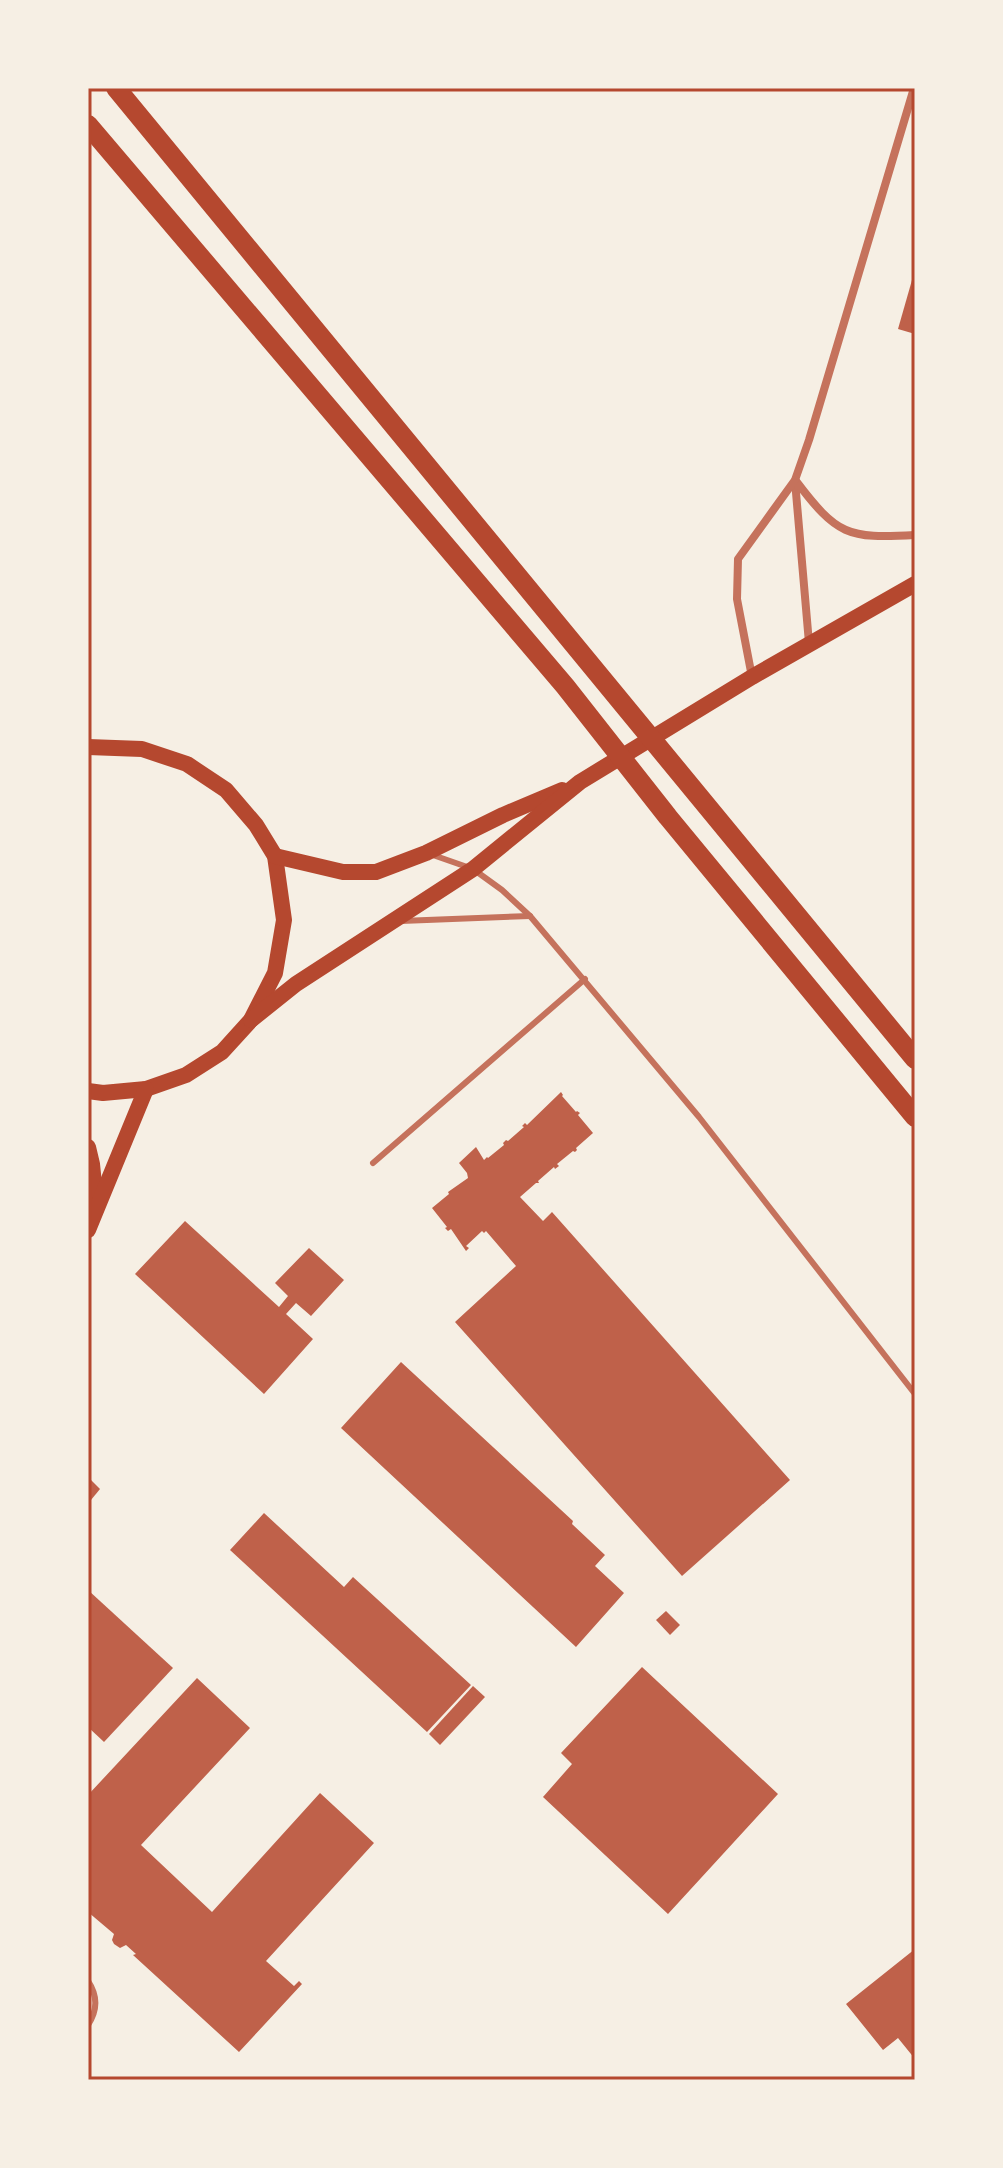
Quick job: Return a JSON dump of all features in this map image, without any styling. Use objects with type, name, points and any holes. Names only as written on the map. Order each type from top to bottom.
[{"type":"main road","points":[[116,88],[915,1059]]},
{"type":"main road","points":[[88,125],[565,686],[668,817],[915,1117]]},
{"type":"main road","points":[[88,1091],[103,1093],[146,1089],[186,1075],[222,1052],[251,1020],[296,984],[473,869],[580,782],[752,677],[915,584]]},
{"type":"main road","points":[[88,747],[142,749],[187,764],[226,790],[256,825],[275,856],[284,920],[275,973],[251,1020]]},
{"type":"main road","points":[[275,856],[343,872],[376,872],[426,853],[580,782]]},
{"type":"main road","points":[[88,1230],[146,1089]]},
{"type":"main road","points":[[88,1147],[96,1210]]},
{"type":"street","points":[[752,677],[737,599],[738,559],[795,480],[914,88]]},
{"type":"street","points":[[795,480],[817,509],[850,533],[876,538],[915,535]]},
{"type":"street","points":[[795,480],[810,643]]},
{"type":"lane","points":[[426,853],[473,869],[530,916],[699,1117],[915,1394]]},
{"type":"lane","points":[[393,922],[530,916]]},
{"type":"lane","points":[[373,1163],[585,979]]},
{"type":"lane","points":[[88,1981],[95,1994],[96,2006],[88,2025]]},
{"type":"building","points":[[915,273],[915,334],[898,329]]},
{"type":"building","points":[[561,1092],[593,1133],[575,1152],[520,1197],[543,1221],[552,1212],[790,1480],[682,1576],[455,1322],[516,1266],[486,1231],[466,1246],[469,1248],[466,1251],[432,1208],[468,1178],[459,1163],[476,1147],[484,1160],[488,1158]]},
{"type":"building","points":[[185,1221],[279,1307],[288,1296],[275,1283],[309,1248],[344,1280],[311,1316],[296,1303],[286,1314],[313,1339],[264,1394],[135,1274]]},
{"type":"building","points":[[401,1362],[573,1521],[572,1524],[605,1555],[595,1566],[624,1593],[576,1647],[341,1428]]},
{"type":"building","points":[[88,1477],[100,1489],[91,1500],[88,1498]]},
{"type":"building","points":[[264,1513],[344,1587],[353,1577],[471,1685],[427,1732],[230,1550]]},
{"type":"building","points":[[88,1590],[173,1668],[104,1742],[88,1727]]},
{"type":"building","points":[[666,1611],[680,1625],[670,1635],[656,1620]]},
{"type":"building","points":[[642,1667],[778,1794],[668,1914],[543,1797],[572,1764],[561,1753]]},
{"type":"building","points":[[197,1678],[250,1728],[141,1845],[212,1912],[320,1793],[374,1843],[266,1961],[294,1986],[299,1981],[302,1984],[239,2052],[133,1955],[136,1954],[126,1945],[120,1948],[114,1944],[114,1934],[88,1912],[88,1795]]},
{"type":"building","points":[[473,1686],[485,1697],[440,1745],[429,1734]]},
{"type":"building","points":[[915,1949],[915,2059],[898,2038],[883,2050],[846,2004]]}]
